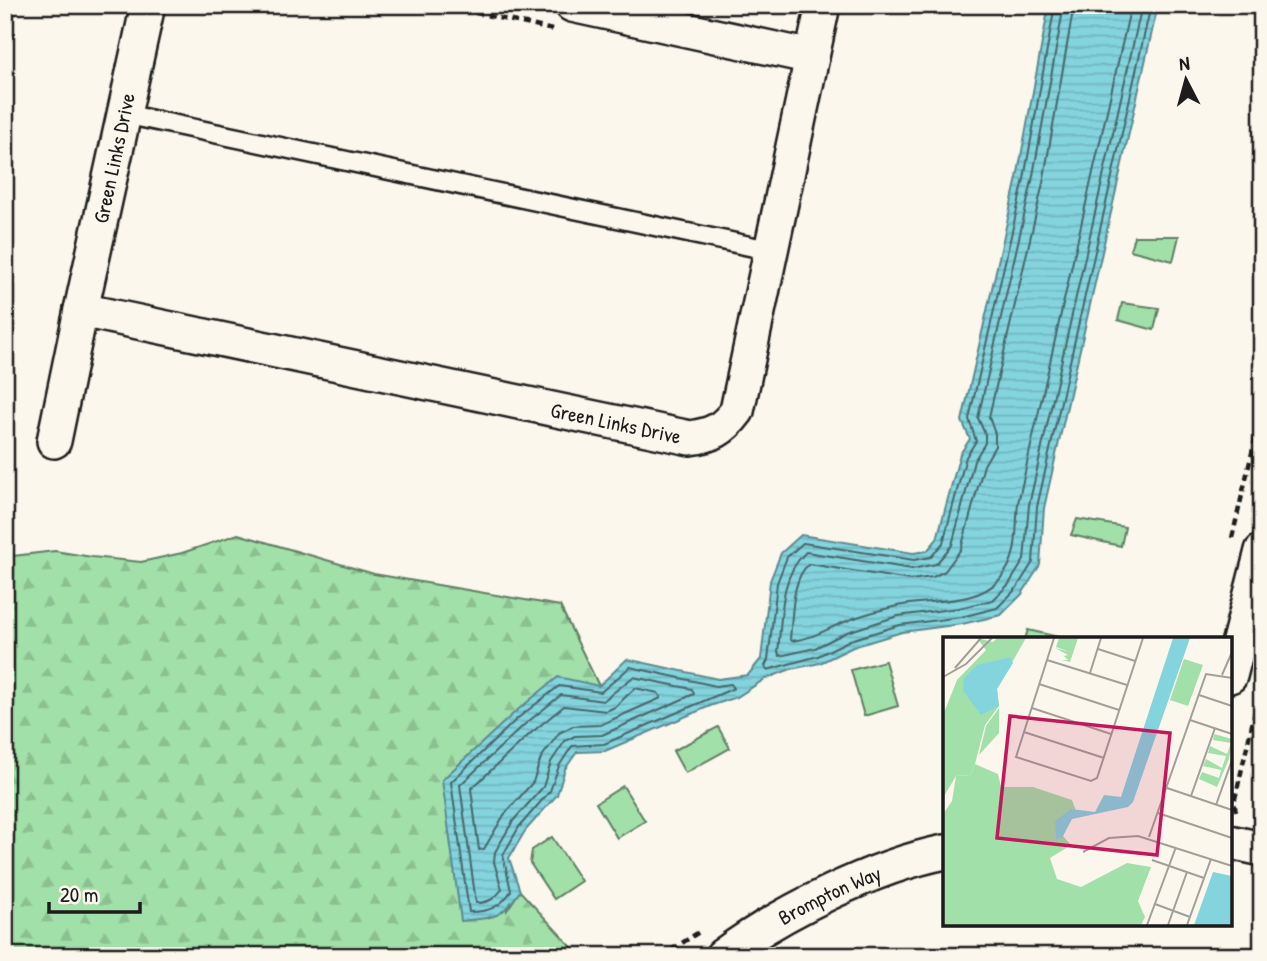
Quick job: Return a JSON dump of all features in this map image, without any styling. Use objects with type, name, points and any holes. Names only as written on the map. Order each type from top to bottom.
[{"type":"street","name":"Green Links Drive","points":[[54,441],[148,5]]},
{"type":"street","points":[[572,5],[812,57]]},
{"type":"street","name":"Green Links Drive","points":[[81,310],[690,438],[713,435],[727,424],[737,411],[823,5]]},
{"type":"street","points":[[1232,672],[1251,637],[1246,549]]},
{"type":"street","points":[[1233,827],[1262,849]]},
{"type":"street","name":"Brompton Way","points":[[722,956],[741,941],[800,908],[878,872],[943,853]]},
{"type":"lane","points":[[124,114],[772,251]]},
{"type":"path","points":[[1246,549],[1262,410]]},
{"type":"path","points":[[1233,827],[1234,803],[1262,684]]},
{"type":"green space","points":[[1134,236],[1179,236],[1173,261],[1130,250]]},
{"type":"green space","points":[[1122,303],[1159,308],[1154,330],[1118,320]]},
{"type":"green space","points":[[1077,519],[1125,527],[1121,546],[1071,535]]},
{"type":"green space","points":[[238,534],[374,574],[560,606],[599,686],[514,713],[507,910],[520,891],[580,956],[5,956],[5,557],[55,551],[141,562],[182,553]]},
{"type":"green space","points":[[1028,630],[1058,637],[1026,637]]},
{"type":"green space","points":[[885,661],[898,706],[864,716],[851,670]]},
{"type":"green space","points":[[718,727],[730,748],[685,773],[673,751]]},
{"type":"green space","points":[[623,786],[645,821],[617,838],[596,803]]},
{"type":"green space","points":[[552,837],[581,881],[554,899],[530,863],[532,850]]},
{"type":"water","points":[[1049,5],[1158,5],[1044,508],[1040,565],[1022,594],[1001,615],[962,624],[902,632],[853,647],[820,663],[791,669],[765,679],[737,697],[605,751],[577,752],[565,769],[557,795],[525,831],[509,858],[520,891],[502,912],[482,919],[461,921],[442,780],[514,713],[558,677],[599,686],[627,659],[718,679],[748,675],[761,659],[770,581],[781,553],[801,535],[913,553],[927,551],[937,539],[960,454],[970,439],[962,421],[1017,178]]}]
